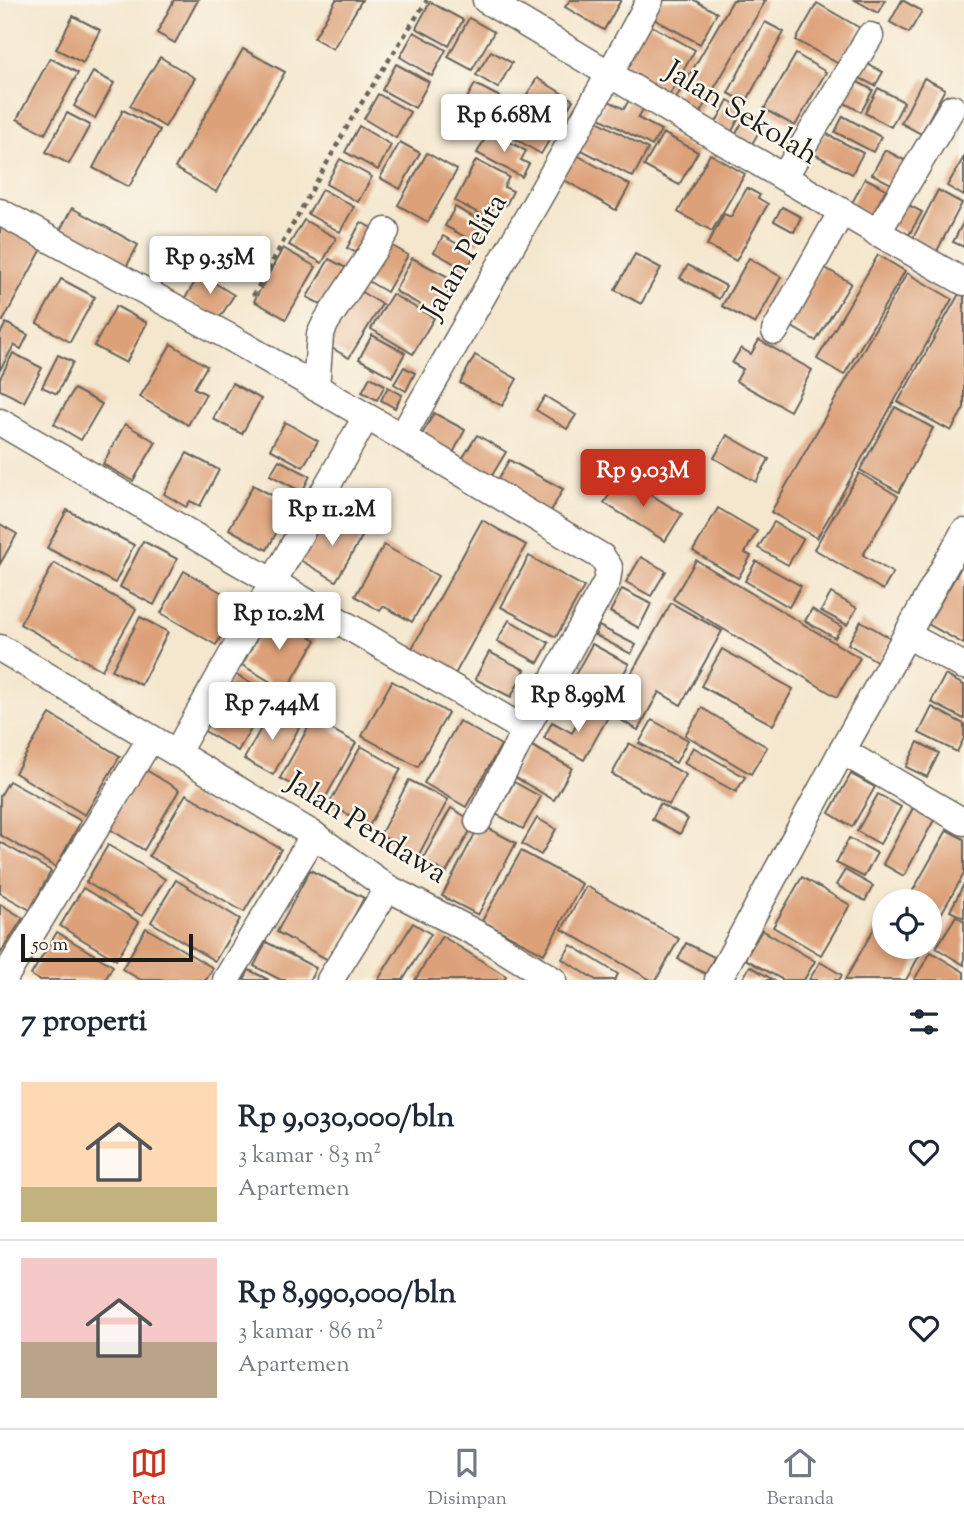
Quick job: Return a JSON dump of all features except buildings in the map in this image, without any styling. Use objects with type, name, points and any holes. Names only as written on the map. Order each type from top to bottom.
[{"type":"street","name":"Jalan Sekolah","points":[[486,0],[841,213],[964,282]]},
{"type":"street","name":"Jalan Pelita","points":[[402,437],[650,0]]},
{"type":"street","points":[[784,177],[870,36]]},
{"type":"street","points":[[877,233],[952,108]]},
{"type":"street","points":[[0,212],[232,338],[602,557],[609,568],[607,581],[478,821]]},
{"type":"street","points":[[775,331],[841,213]]},
{"type":"street","points":[[316,388],[320,335],[386,231]]},
{"type":"street","points":[[177,752],[366,417]]},
{"type":"street","points":[[0,422],[525,730]]},
{"type":"street","points":[[718,980],[964,532]]},
{"type":"street","points":[[907,635],[964,666]]},
{"type":"street","name":"Jalan Pendawa","points":[[0,648],[314,835],[388,888],[485,938],[553,980]]},
{"type":"street","points":[[3,980],[151,738]]},
{"type":"street","points":[[842,751],[964,822]]},
{"type":"street","points":[[226,980],[314,835]]},
{"type":"street","points":[[333,979],[388,888]]},
{"type":"path","points":[[253,296],[352,118],[427,0]]}]
